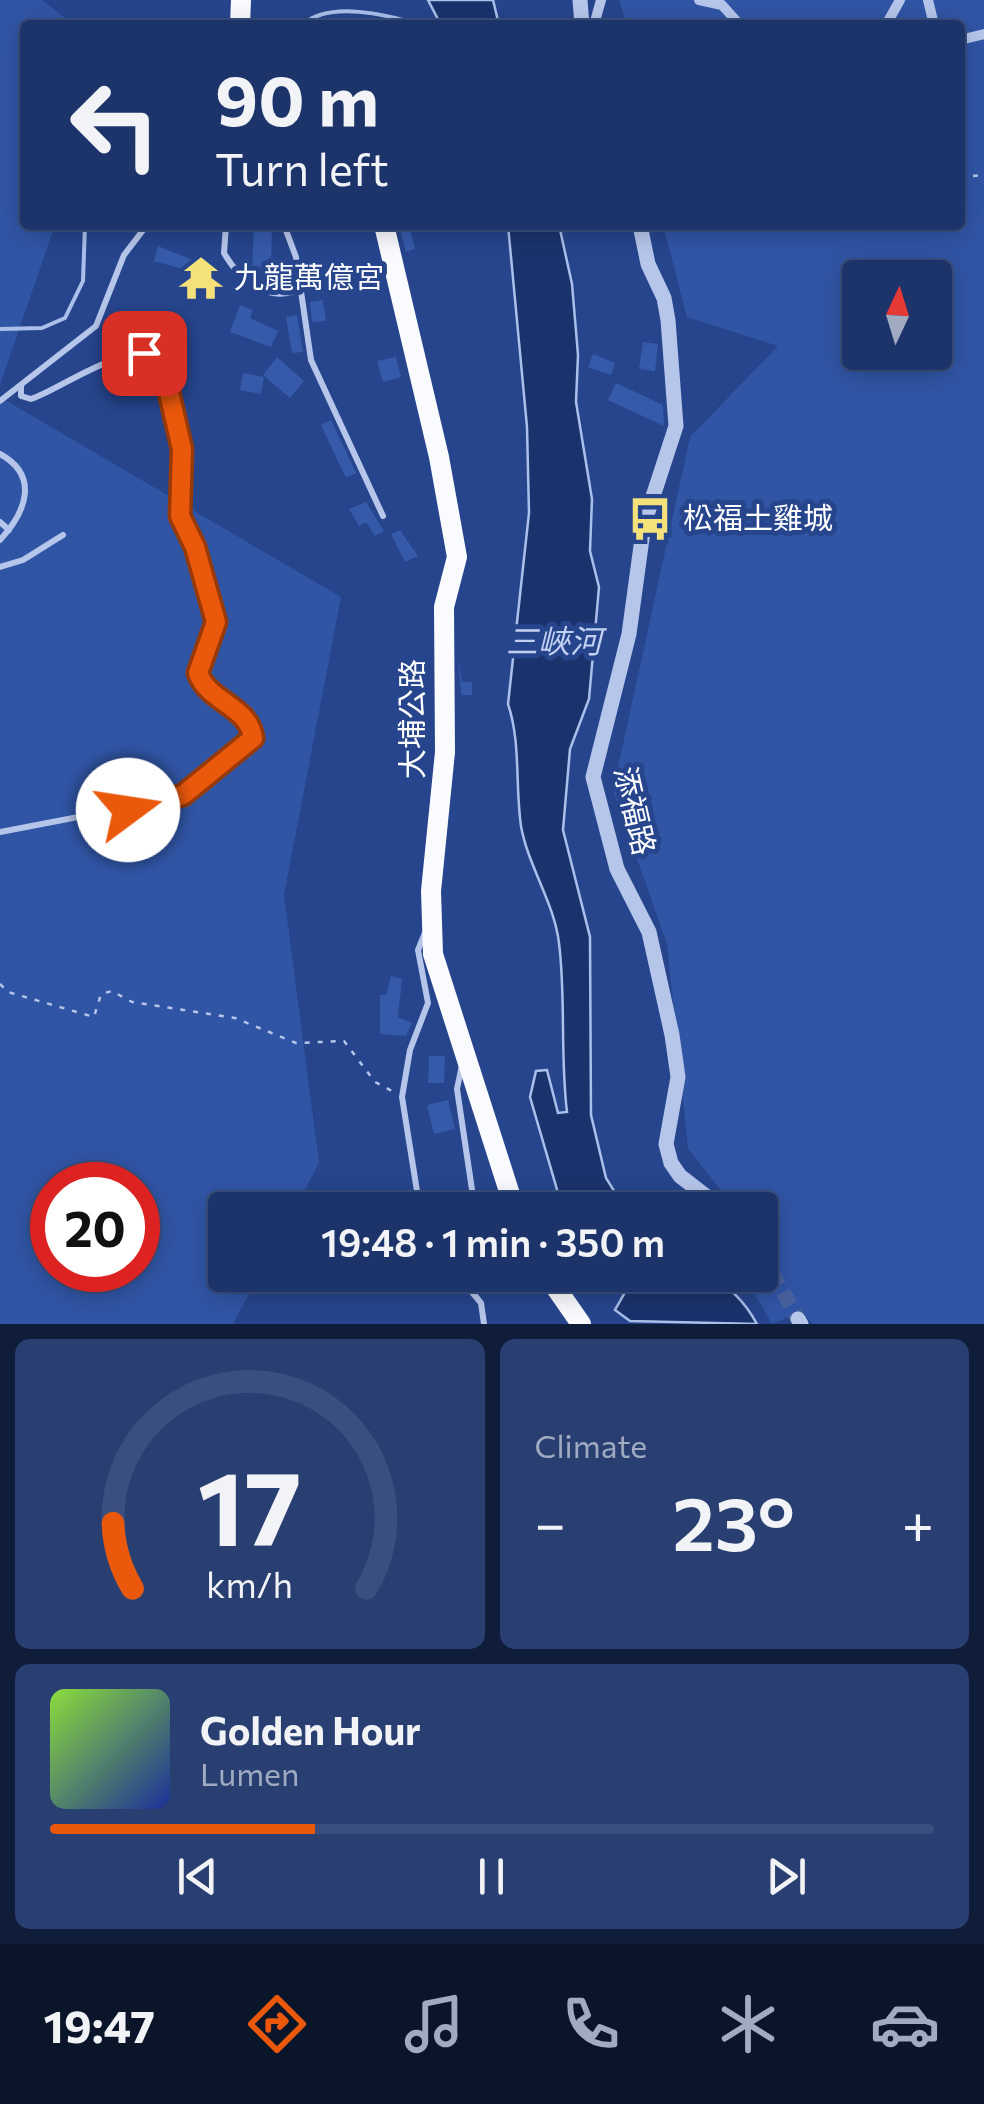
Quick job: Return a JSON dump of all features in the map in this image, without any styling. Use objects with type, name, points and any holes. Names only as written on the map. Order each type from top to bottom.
[{"type":"main road","name":"大埔公路","points":[[385,230],[439,457],[457,556],[444,607],[444,791],[430,922],[434,954],[509,1192]]},
{"type":"main road","points":[[557,1292],[573,1319]]},
{"type":"street","points":[[699,0],[722,5],[736,20]]},
{"type":"street","name":"添福路","points":[[641,230],[648,264],[664,298],[668,320],[676,426],[644,524],[629,634],[592,777],[617,868],[644,915],[672,1035],[678,1078],[666,1144],[680,1176],[701,1192]]},
{"type":"lane","points":[[0,401],[96,326],[124,255],[144,230]]},
{"type":"lane","points":[[226,230],[224,253],[242,275],[274,297],[302,288]]},
{"type":"lane","points":[[285,230],[302,288],[311,360],[383,516]]},
{"type":"lane","points":[[0,832],[177,798],[246,748],[253,738],[247,720],[205,686],[198,673],[216,622],[195,547],[180,516],[182,449],[162,362],[152,354],[136,354],[85,372],[31,399],[21,396],[21,386]]},
{"type":"lane","points":[[0,454],[21,471],[26,484],[26,500],[0,540]]},
{"type":"lane","points":[[0,522],[9,530]]},
{"type":"lane","points":[[0,567],[23,560],[62,535]]},
{"type":"lane","points":[[417,1192],[402,1097],[410,1050],[428,1008],[418,950],[430,922]]},
{"type":"lane","points":[[465,1059],[458,1089],[472,1192]]},
{"type":"lane","points":[[471,1292],[480,1303],[484,1324]]},
{"type":"path","points":[[0,984],[8,992],[94,1017],[101,994],[112,990],[132,1002],[235,1018],[296,1044],[344,1042],[375,1082],[402,1097]]},
{"type":"shaded area","points":[[0,0],[42,0],[68,20],[20,20],[20,230],[53,230],[0,385]]},
{"type":"shaded area","points":[[619,0],[984,0],[984,1324],[812,1324],[802,1311],[772,1324],[754,1293],[778,1292],[778,1192],[722,1192],[688,1148],[667,944],[613,790],[690,437],[778,346],[687,317],[664,230],[965,230],[965,20],[625,20]]},
{"type":"shaded area","points":[[0,397],[341,597],[284,895],[319,1163],[304,1192],[208,1192],[208,1292],[250,1292],[233,1324],[0,1324]]},
{"type":"water","points":[[428,0],[493,0],[498,20],[438,20]]},
{"type":"water","name":"三峽河","points":[[508,230],[560,230],[572,284],[578,355],[576,402],[592,499],[590,551],[599,587],[589,699],[570,749],[563,830],[590,937],[591,1115],[606,1178],[615,1192],[558,1192],[530,1097],[536,1071],[547,1070],[558,1113],[567,1112],[559,943],[521,826],[515,734],[508,704],[529,513],[527,427]]},
{"type":"water","points":[[625,1292],[733,1292],[757,1324],[630,1321],[615,1310]]},
{"type":"building","points":[[254,230],[272,230],[271,274],[252,275]]},
{"type":"building","points":[[400,230],[410,230],[415,249],[406,252]]},
{"type":"building","points":[[158,246],[217,270],[210,293],[185,286],[190,271],[154,261]]},
{"type":"building","points":[[323,300],[326,321],[312,322],[310,302]]},
{"type":"building","points":[[240,305],[253,310],[250,318],[278,331],[271,347],[230,332]]},
{"type":"building","points":[[297,315],[303,352],[292,353],[286,317]]},
{"type":"building","points":[[643,342],[658,344],[655,371],[639,369]]},
{"type":"building","points":[[593,354],[615,363],[611,375],[588,367]]},
{"type":"building","points":[[277,357],[304,381],[290,398],[263,375]]},
{"type":"building","points":[[396,357],[401,377],[383,382],[377,361]]},
{"type":"building","points":[[243,373],[264,377],[261,394],[240,390]]},
{"type":"building","points":[[616,383],[663,405],[664,426],[608,400]]},
{"type":"building","points":[[331,420],[356,473],[346,478],[321,425]]},
{"type":"building","points":[[366,502],[384,531],[375,536],[366,522],[359,526],[349,509]]},
{"type":"building","points":[[400,530],[418,556],[405,562],[391,534]]},
{"type":"building","points":[[458,658],[462,682],[472,682],[472,695],[461,695]]},
{"type":"building","points":[[391,976],[402,979],[398,1017],[412,1023],[406,1036],[380,1034],[380,995],[386,995]]},
{"type":"building","points":[[429,1056],[445,1056],[444,1083],[428,1083]]},
{"type":"building","points":[[448,1100],[455,1129],[434,1134],[427,1105]]},
{"type":"waterway","points":[[310,20],[343,11],[401,20]]},
{"type":"waterway","points":[[0,329],[42,328],[65,318],[83,281],[85,230]]},
{"type":"tunnel","points":[[778,1283],[798,1319]]},
{"type":"place","name":"九龍萬億宮","points":[[201,278]]},
{"type":"place","name":"松福土雞城","points":[[650,519]]},
{"type":"route","points":[[128,810],[183,795],[220,763],[246,748],[253,738],[247,720],[212,694],[198,673],[216,622],[195,547],[180,516],[182,449],[162,362],[158,356],[144,353]]}]
